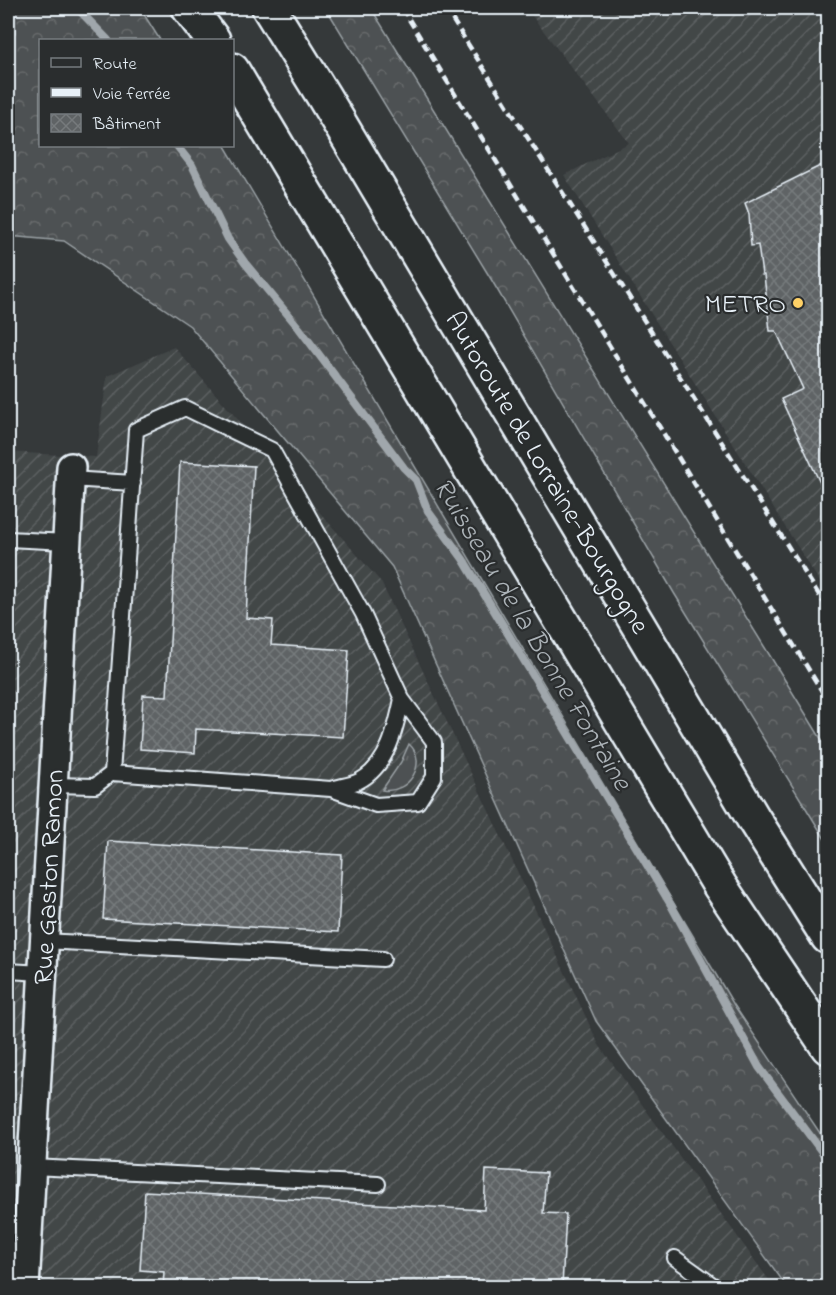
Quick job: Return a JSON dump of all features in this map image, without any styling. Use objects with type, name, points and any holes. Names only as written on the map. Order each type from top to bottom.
[{"type":"highway","points":[[189,8],[212,39]]},
{"type":"highway","name":"Autoroute de Lorraine-Bourgogne","points":[[268,8],[324,97],[753,818],[828,937]]},
{"type":"highway","points":[[234,73],[720,886],[828,1047]]},
{"type":"street","name":"Rue Gaston Ramon","points":[[25,1287],[70,473]]},
{"type":"lane","points":[[53,785],[95,786],[112,773],[331,789],[376,805],[418,802],[434,777],[434,742],[402,699],[363,614],[272,450],[185,408],[136,430],[112,773]]},
{"type":"lane","points":[[70,473],[133,483]]},
{"type":"lane","points":[[8,539],[67,542]]},
{"type":"lane","points":[[331,789],[359,781],[382,761],[396,727],[402,699]]},
{"type":"lane","points":[[44,941],[383,958]]},
{"type":"lane","points":[[8,971],[42,973]]},
{"type":"lane","points":[[32,1167],[378,1184]]},
{"type":"lane","points":[[675,1258],[717,1287]]},
{"type":"shaded area","points":[[526,8],[828,8],[828,595],[564,175],[629,143]]},
{"type":"shaded area","points":[[174,347],[381,582],[599,1045],[774,1287],[8,1287],[8,452],[96,457],[107,376]]},
{"type":"green space","points":[[8,8],[14,8],[15,33],[8,40]]},
{"type":"green space","points":[[14,8],[140,8],[159,39],[39,39],[39,147],[226,147],[734,1005],[828,1145],[828,1287],[787,1287],[596,1021],[392,567],[190,326],[64,241],[8,236],[8,40],[15,33]]},
{"type":"green space","points":[[326,8],[371,8],[828,750],[828,844],[674,593],[491,279]]},
{"type":"green space","points":[[409,744],[415,751],[417,759],[413,776],[400,787],[382,790],[401,762]]},
{"type":"building","name":"METRO","points":[[828,162],[828,500],[781,399],[803,389],[776,331],[770,331],[764,275],[762,275],[758,245],[751,246],[749,214],[745,203]]},
{"type":"building","points":[[180,462],[254,466],[246,618],[273,620],[271,645],[349,650],[343,737],[196,729],[195,753],[140,749],[143,695],[167,696]]},
{"type":"building","points":[[108,841],[342,855],[338,932],[103,919]]},
{"type":"building","points":[[486,1170],[546,1173],[543,1213],[566,1214],[562,1287],[163,1287],[164,1272],[140,1270],[145,1191],[484,1210]]},
{"type":"waterway","name":"Ruisseau de la Bonne Fontaine","points":[[77,8],[107,39]]},
{"type":"waterway","name":"Ruisseau de la Bonne Fontaine","points":[[178,147],[192,165],[228,239],[245,263],[299,328],[404,468],[416,480],[428,511],[463,559],[671,905],[759,1067],[828,1160]]},
{"type":"railway","points":[[402,8],[828,701]]},
{"type":"railway","points":[[445,8],[828,609]]},
{"type":"place","name":"METRO","points":[[798,303]]}]
